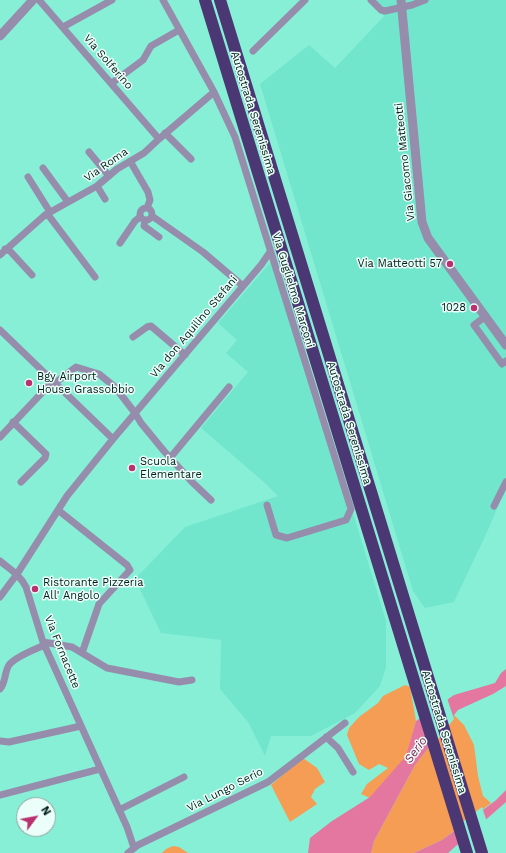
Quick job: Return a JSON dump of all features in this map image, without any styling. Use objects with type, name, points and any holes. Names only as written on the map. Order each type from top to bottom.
[{"type":"highway","name":"Autostrada Serenissima","points":[[205,0],[467,853]]},
{"type":"highway","name":"Autostrada Serenissima","points":[[220,0],[480,850]]},
{"type":"street","points":[[0,36],[33,0]]},
{"type":"street","name":"Via Solferino","points":[[39,0],[159,139]]},
{"type":"street","points":[[63,27],[112,0]]},
{"type":"street","name":"Via Guglielmo Marconi","points":[[163,0],[214,92],[235,137],[350,510],[346,520],[287,538],[276,535],[267,505]]},
{"type":"street","points":[[253,51],[305,0]]},
{"type":"street","points":[[371,0],[381,10],[390,11],[401,4],[412,5],[425,0]]},
{"type":"street","name":"Via Giacomo Matteotti","points":[[401,4],[422,222],[428,238],[506,345]]},
{"type":"street","points":[[112,83],[143,60],[151,46],[179,30]]},
{"type":"street","name":"Via Roma","points":[[0,260],[3,252],[48,214],[97,186],[130,161],[144,153],[165,133],[214,92]]},
{"type":"street","points":[[165,133],[191,159]]},
{"type":"street","points":[[90,152],[109,176]]},
{"type":"street","points":[[130,161],[148,192],[150,200],[147,208]]},
{"type":"street","points":[[43,168],[68,202]]},
{"type":"street","points":[[28,177],[49,216],[95,277]]},
{"type":"street","points":[[97,186],[105,199]]},
{"type":"street","points":[[147,208],[143,208],[140,211],[144,226],[159,237]]},
{"type":"street","points":[[147,208],[151,210],[152,216],[203,252],[243,286]]},
{"type":"street","points":[[120,243],[135,220],[149,219],[152,216]]},
{"type":"street","points":[[3,252],[10,251],[32,275]]},
{"type":"street","name":"Via don Aquilino Stefani","points":[[113,439],[261,265],[270,252]]},
{"type":"street","name":"Via don Aquilino Stefani","points":[[261,265],[272,260]]},
{"type":"street","points":[[486,316],[474,325],[502,364],[506,361]]},
{"type":"street","points":[[133,337],[147,327],[151,326],[185,355]]},
{"type":"street","points":[[0,330],[113,439],[66,496],[17,574],[0,597]]},
{"type":"street","points":[[0,437],[13,422],[54,382],[76,367],[100,374],[116,387],[141,423],[170,458],[211,500]]},
{"type":"street","points":[[170,458],[229,387]]},
{"type":"street","points":[[13,422],[46,454],[45,458],[21,482]]},
{"type":"street","points":[[494,506],[506,482]]},
{"type":"street","points":[[58,510],[127,565],[130,570],[99,604],[82,653]]},
{"type":"street","points":[[0,561],[17,574]]},
{"type":"street","name":"Via Fornacette","points":[[17,574],[26,586],[44,643],[127,827],[131,850]]},
{"type":"street","points":[[0,689],[4,682],[8,666],[44,643],[72,647],[108,668],[178,682],[192,680]]},
{"type":"street","name":"Via Lungo Serio","points":[[131,850],[268,782],[345,723]]},
{"type":"street","points":[[0,741],[9,742],[81,726]]},
{"type":"street","points":[[326,737],[338,748],[353,772]]},
{"type":"street","points":[[0,795],[100,769]]},
{"type":"street","points":[[119,810],[184,777]]},
{"type":"shaded area","points":[[368,0],[506,0],[506,487],[488,530],[454,602],[425,608],[413,591],[260,84],[309,45],[335,68],[384,16]]},
{"type":"shaded area","points":[[275,257],[386,621],[386,667],[380,686],[355,713],[311,736],[271,736],[265,756],[248,722],[220,689],[221,640],[161,633],[135,579],[185,527],[278,496],[201,428],[248,372],[226,353],[237,340],[218,323]]},
{"type":"shaded area","points":[[405,685],[410,687],[416,721],[407,756],[370,798],[361,794],[367,784],[388,768],[379,764],[369,770],[359,764],[347,735],[349,728],[359,717],[378,703],[383,696]]},
{"type":"shaded area","points":[[454,715],[464,725],[474,745],[478,776],[483,796],[491,803],[442,840],[414,853],[371,853],[374,841],[415,765]]},
{"type":"shaded area","points":[[303,758],[317,768],[325,782],[315,789],[311,797],[317,804],[290,822],[271,785]]},
{"type":"shaded area","points":[[173,846],[179,847],[188,853],[162,853],[166,849]]},
{"type":"water","name":"Serio","points":[[506,669],[506,686],[493,694],[458,710],[415,765],[374,841],[371,853],[308,853],[310,838],[332,821],[370,797],[406,756],[416,721],[454,695],[495,683],[501,673]]},
{"type":"water","points":[[506,790],[506,802],[448,853],[414,853],[442,840],[495,801]]},
{"type":"pier","points":[[447,698],[454,719],[430,749],[420,717]]},
{"type":"pier","points":[[482,807],[487,822],[460,845],[454,828]]},
{"type":"place","name":"Via Matteotti 57","points":[[450,264]]},
{"type":"place","name":"1028","points":[[474,308]]},
{"type":"place","name":"Bgy Airport House Grassobbio","points":[[29,383]]},
{"type":"place","name":"Scuola Elementare","points":[[132,468]]},
{"type":"place","name":"Ristorante Pizzeria All' Angolo","points":[[35,589]]}]
